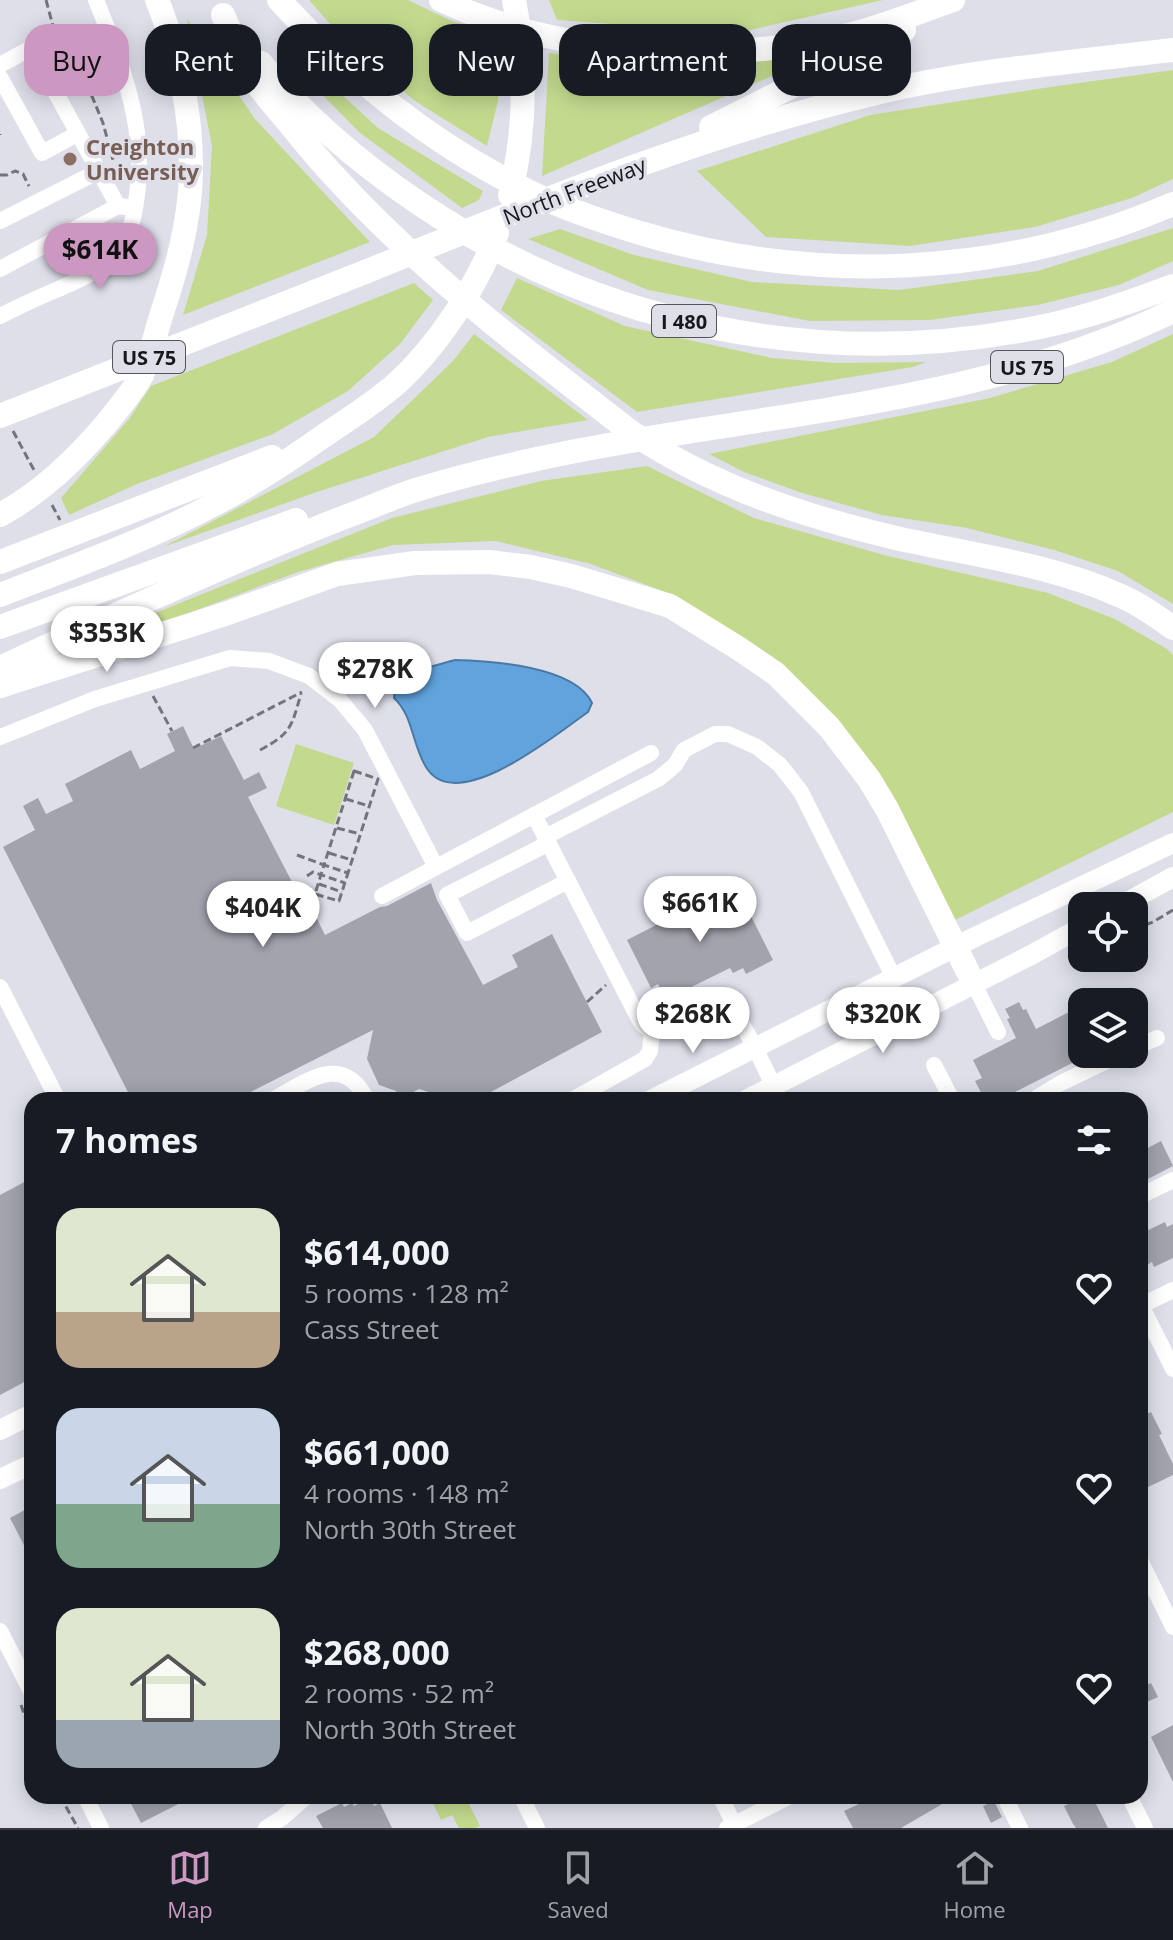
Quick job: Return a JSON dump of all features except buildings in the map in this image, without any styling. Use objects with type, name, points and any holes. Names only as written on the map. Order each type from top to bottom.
[{"type":"highway","points":[[0,515],[44,487],[87,446],[118,409],[140,378],[168,295],[185,224],[191,175],[188,123],[178,67],[157,0]]},
{"type":"highway","points":[[279,0],[328,50],[379,95],[470,159],[533,194],[595,218],[708,250],[762,260],[824,266],[884,267],[945,263],[1053,244],[1109,228],[1173,204]]},
{"type":"highway","points":[[441,0],[511,26],[604,47],[707,52],[785,46],[851,34],[953,0]]},
{"type":"highway","points":[[0,595],[157,532],[214,504],[367,408],[398,382],[435,340],[469,292],[488,258],[509,200],[517,166],[524,112],[524,66],[514,0]]},
{"type":"highway","points":[[631,167],[960,0]]},
{"type":"highway","points":[[218,7],[251,75],[344,187],[437,277],[488,321],[652,446],[703,474],[795,511],[896,538],[1052,572],[1121,596],[1150,611],[1173,628]]},
{"type":"highway","name":"I 480","points":[[218,7],[264,67],[313,119],[411,198],[470,236],[548,275],[666,317],[778,339],[867,344],[928,343],[1042,326],[1100,311],[1173,286]]},
{"type":"highway","name":"North Freeway","points":[[0,416],[631,167],[750,127],[875,93],[964,76],[1173,50]]},
{"type":"highway","name":"US 75","points":[[0,668],[291,538],[414,490],[523,462],[925,392],[1008,373],[1093,346],[1173,311]]},
{"type":"highway","points":[[0,562],[243,468],[343,423]]},
{"type":"highway","points":[[0,627],[303,518],[414,490]]},
{"type":"highway","points":[[0,686],[225,614],[337,574],[415,563],[489,562],[531,567],[670,606],[776,674],[829,727],[869,779],[887,809],[974,984]]},
{"type":"main road","points":[[667,1092],[955,947],[1173,843]]},
{"type":"main road","points":[[1146,892],[1173,877]]},
{"type":"main road","points":[[778,1092],[1068,934]]},
{"type":"main road","points":[[0,1430],[24,1418]]},
{"type":"main road","points":[[0,1479],[24,1468]]},
{"type":"street","points":[[0,316],[101,267],[130,233],[141,172],[136,119],[121,64],[96,0]]},
{"type":"street","points":[[0,65],[31,48],[77,134],[107,171],[118,206]]},
{"type":"street","points":[[0,77],[42,153],[77,134]]},
{"type":"street","points":[[0,221],[107,171]]},
{"type":"street","points":[[0,269],[118,206],[136,208]]},
{"type":"street","points":[[0,737],[95,699],[173,674],[230,658],[269,661],[309,676],[340,700],[365,730],[436,867]]},
{"type":"street","points":[[568,881],[467,933],[447,895],[658,779],[675,765],[684,750],[715,734],[728,734],[757,747],[780,765],[801,792],[894,978]]},
{"type":"street","points":[[382,896],[651,753]]},
{"type":"street","points":[[534,815],[645,1027],[662,1027],[716,1003],[728,1007],[734,1012],[776,1092]]},
{"type":"street","points":[[974,984],[998,1032]]},
{"type":"street","points":[[0,987],[54,1092]]},
{"type":"street","points":[[586,1092],[645,1059],[650,1051],[652,1029]]},
{"type":"street","points":[[1148,1042],[1157,1038]]},
{"type":"street","points":[[934,1065],[948,1092]]},
{"type":"street","points":[[1046,1092],[1092,1068]]},
{"type":"street","points":[[287,1092],[314,1078],[338,1072],[351,1078],[362,1092]]},
{"type":"street","points":[[1148,1192],[1173,1180]]},
{"type":"street","points":[[1148,1301],[1173,1290]]},
{"type":"street","points":[[1148,1321],[1173,1369]]},
{"type":"street","points":[[1148,1576],[1173,1627]]},
{"type":"street","points":[[0,1632],[24,1668]]},
{"type":"street","points":[[89,1804],[101,1828]]},
{"type":"street","points":[[266,1828],[298,1804]]},
{"type":"street","points":[[525,1804],[537,1828]]},
{"type":"street","points":[[723,1804],[733,1827],[775,1804]]},
{"type":"street","points":[[1008,1804],[1020,1828]]},
{"type":"street","points":[[1133,1804],[1145,1828]]},
{"type":"path","points":[[46,0],[52,24]]},
{"type":"path","points":[[92,96],[108,137],[107,171]]},
{"type":"path","points":[[0,175],[15,171],[23,174],[29,186]]},
{"type":"path","points":[[260,750],[287,733],[309,676]]},
{"type":"path","points":[[193,748],[302,692]]},
{"type":"path","points":[[354,771],[378,779],[369,806],[339,901],[315,894],[354,771]]},
{"type":"path","points":[[345,798],[369,806]]},
{"type":"path","points":[[336,827],[360,834]]},
{"type":"path","points":[[328,852],[352,860]]},
{"type":"path","points":[[297,855],[348,873]]},
{"type":"path","points":[[307,876],[313,872],[345,883]]},
{"type":"path","points":[[318,884],[342,892]]},
{"type":"path","points":[[1148,924],[1173,910]]},
{"type":"path","points":[[64,1804],[78,1828]]},
{"type":"green space","points":[[309,0],[408,0],[462,24],[429,24],[429,96],[498,96],[487,146],[409,96],[413,96],[413,24],[330,24]]},
{"type":"green space","points":[[549,0],[883,0],[756,29],[756,24],[612,24],[557,20]]},
{"type":"green space","points":[[549,53],[559,54],[559,96],[726,96],[542,176]]},
{"type":"green space","points":[[772,58],[772,76],[756,83],[756,60]]},
{"type":"green space","points":[[1173,70],[1173,179],[1132,198],[1035,227],[910,246],[766,237],[697,171],[870,115]]},
{"type":"green space","points":[[202,96],[239,96],[255,119],[370,242],[183,315],[207,235],[212,146]]},
{"type":"green space","points":[[324,96],[343,96],[378,128],[483,191],[479,200],[462,208],[359,132]]},
{"type":"green space","points":[[1173,228],[1173,261],[1119,285],[1038,305],[930,320],[810,321],[648,290],[528,239],[560,229],[634,255],[752,282],[899,290],[1038,271]]},
{"type":"green space","points":[[517,278],[625,326],[772,358],[836,363],[926,362],[913,367],[637,412],[501,310]]},
{"type":"green space","points":[[414,283],[433,300],[400,344],[348,391],[273,434],[137,484],[69,515],[61,498],[129,419],[151,386]]},
{"type":"green space","points":[[474,334],[588,420],[488,437],[314,493],[163,547],[374,437],[453,361]]},
{"type":"green space","points":[[1173,334],[1173,604],[1118,571],[1054,550],[967,528],[882,515],[802,493],[744,472],[709,454],[990,398],[1112,362]]},
{"type":"green space","points":[[647,466],[754,518],[884,555],[1048,593],[1115,619],[1167,649],[1173,655],[1173,812],[955,920],[865,755],[772,656],[673,595],[591,564],[496,541],[393,545],[298,572],[131,635],[125,625],[392,518],[541,481]]},
{"type":"green space","points":[[296,744],[354,763],[334,825],[276,806]]},
{"type":"green space","points":[[433,1804],[469,1804],[480,1826],[459,1828],[452,1815],[441,1820]]},
{"type":"water","points":[[455,660],[510,664],[551,673],[583,691],[592,703],[588,712],[509,765],[485,777],[462,782],[443,781],[428,770],[406,714],[394,698],[396,689],[408,676]]},
{"type":"place","name":"Creighton University","points":[[70,159]]}]
